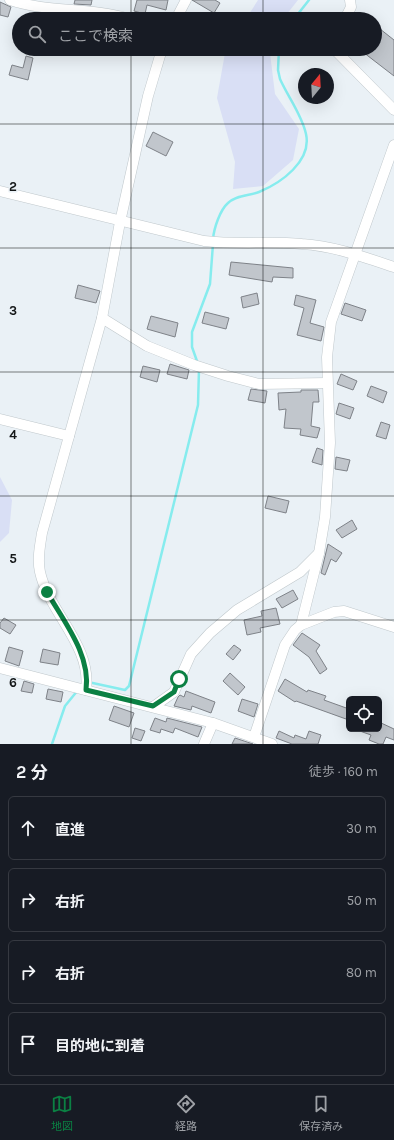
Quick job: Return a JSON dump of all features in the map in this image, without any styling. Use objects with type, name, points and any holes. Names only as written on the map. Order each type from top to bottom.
[{"type":"street","points":[[180,12],[186,0]]},
{"type":"street","points":[[349,12],[351,7],[350,0]]},
{"type":"street","points":[[14,1],[41,7],[93,12]]},
{"type":"street","points":[[86,690],[88,678],[80,652],[42,582],[38,557],[42,533],[102,318],[120,222],[148,96],[160,56]]},
{"type":"street","points":[[341,56],[394,110]]},
{"type":"street","points":[[301,625],[319,553],[330,473],[327,357],[331,322],[394,144]]},
{"type":"street","points":[[0,191],[120,222],[204,241],[220,243],[303,244],[338,249],[394,267]]},
{"type":"street","points":[[102,318],[147,346],[199,367],[259,384],[327,383]]},
{"type":"street","points":[[0,419],[69,436]]},
{"type":"street","points":[[153,706],[174,692],[191,654],[210,633],[237,610],[300,572],[319,553]]},
{"type":"street","points":[[254,737],[286,645],[295,630],[301,625],[334,612],[344,611],[394,627]]},
{"type":"street","points":[[0,668],[153,706],[213,723],[272,744]]},
{"type":"street","points":[[204,744],[213,723]]},
{"type":"shaded area","points":[[258,0],[298,0],[289,12],[250,12]]},
{"type":"shaded area","points":[[224,56],[270,56],[275,94],[299,129],[293,160],[263,186],[233,189],[235,162],[217,98]]},
{"type":"shaded area","points":[[0,477],[12,500],[9,533],[0,542]]},
{"type":"building","points":[[75,0],[92,0],[91,5],[74,4]]},
{"type":"building","points":[[137,0],[168,0],[166,10],[147,5],[145,12],[134,11]]},
{"type":"building","points":[[192,0],[215,0],[220,3],[215,12]]},
{"type":"building","points":[[0,2],[11,7],[8,17],[0,15]]},
{"type":"building","points":[[382,31],[394,40],[394,76],[368,56],[382,56]]},
{"type":"building","points":[[26,56],[33,58],[28,80],[9,75],[12,65],[23,68]]},
{"type":"building","points":[[153,132],[173,142],[166,156],[146,146]]},
{"type":"building","points":[[231,262],[293,268],[293,278],[273,277],[272,282],[229,275]]},
{"type":"building","points":[[78,285],[100,291],[96,303],[75,298]]},
{"type":"building","points":[[257,293],[259,304],[243,308],[241,297]]},
{"type":"building","points":[[296,295],[316,300],[310,323],[324,327],[321,341],[297,335],[304,308],[294,305]]},
{"type":"building","points":[[345,303],[366,310],[362,321],[341,314]]},
{"type":"building","points":[[205,312],[229,318],[226,329],[202,323]]},
{"type":"building","points":[[151,316],[178,323],[175,337],[147,329]]},
{"type":"building","points":[[170,364],[189,370],[187,379],[167,374]]},
{"type":"building","points":[[143,366],[160,370],[157,382],[140,377]]},
{"type":"building","points":[[341,374],[357,381],[353,390],[337,384]]},
{"type":"building","points":[[371,386],[387,392],[383,403],[367,396]]},
{"type":"building","points":[[251,389],[267,391],[265,403],[248,400]]},
{"type":"building","points":[[301,390],[318,390],[319,402],[313,402],[311,426],[320,428],[317,438],[300,435],[301,429],[284,428],[286,409],[279,410],[278,393],[301,392]]},
{"type":"building","points":[[339,403],[354,408],[350,419],[336,414]]},
{"type":"building","points":[[381,422],[390,425],[386,439],[376,436]]},
{"type":"building","points":[[317,448],[323,450],[322,465],[312,462]]},
{"type":"building","points":[[336,457],[350,460],[347,471],[335,469]]},
{"type":"building","points":[[268,496],[289,501],[286,513],[265,508]]},
{"type":"building","points":[[352,520],[357,529],[342,538],[336,530]]},
{"type":"building","points":[[328,544],[342,553],[336,562],[331,559],[325,575],[321,573]]},
{"type":"building","points":[[293,590],[298,599],[282,608],[276,599]]},
{"type":"building","points":[[276,608],[280,624],[260,628],[261,632],[247,635],[244,620],[262,616],[261,611]]},
{"type":"building","points":[[4,618],[16,625],[10,634],[0,628],[0,623]]},
{"type":"building","points":[[302,633],[320,645],[316,651],[327,669],[320,674],[309,657],[293,645]]},
{"type":"building","points":[[234,645],[241,650],[233,660],[226,654]]},
{"type":"building","points":[[9,647],[23,651],[19,666],[5,661]]},
{"type":"building","points":[[43,649],[60,653],[58,665],[40,662]]},
{"type":"building","points":[[230,673],[245,687],[238,695],[223,681]]},
{"type":"building","points":[[285,679],[307,692],[308,690],[326,696],[324,700],[346,708],[346,719],[296,701],[295,702],[278,691]]},
{"type":"building","points":[[24,681],[34,684],[32,693],[21,691]]},
{"type":"building","points":[[48,689],[63,692],[61,702],[46,699]]},
{"type":"building","points":[[186,691],[215,702],[211,713],[192,706],[191,710],[174,706],[178,697],[180,695],[184,697]]},
{"type":"building","points":[[242,699],[258,704],[254,717],[238,711]]},
{"type":"building","points":[[114,706],[134,713],[129,727],[109,720]]},
{"type":"building","points":[[155,718],[166,722],[167,718],[202,727],[198,737],[175,728],[173,733],[161,729],[160,733],[150,730]]},
{"type":"building","points":[[382,723],[394,729],[394,740],[386,737],[383,744],[369,740],[371,735],[363,732],[382,732]]},
{"type":"building","points":[[135,728],[145,731],[141,741],[132,738]]},
{"type":"building","points":[[279,731],[294,738],[295,735],[306,739],[309,731],[321,735],[318,744],[292,744],[276,738]]},
{"type":"building","points":[[235,738],[253,744],[232,744]]},
{"type":"waterway","points":[[300,12],[309,0]]},
{"type":"waterway","points":[[213,239],[222,210],[231,200],[259,192],[276,183],[293,170],[300,162],[304,153],[307,144],[306,134],[298,113],[280,79],[278,70],[279,56]]},
{"type":"waterway","points":[[198,364],[192,347],[192,332],[210,284],[213,244]]},
{"type":"waterway","points":[[88,682],[125,690],[129,686],[198,405],[199,369]]},
{"type":"waterway","points":[[52,744],[65,706],[78,690]]},
{"type":"route","points":[[47,592],[85,662],[88,678],[86,690],[153,706],[174,692],[179,679]]}]
